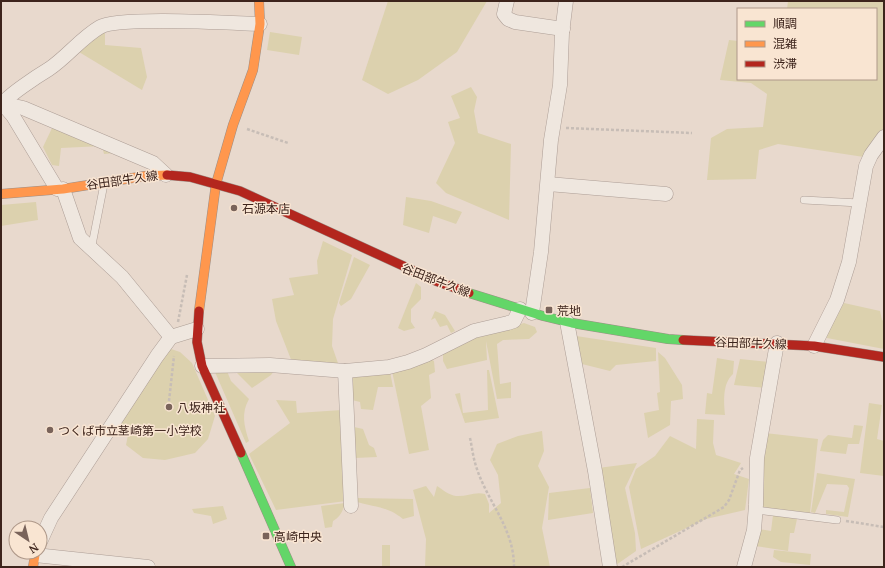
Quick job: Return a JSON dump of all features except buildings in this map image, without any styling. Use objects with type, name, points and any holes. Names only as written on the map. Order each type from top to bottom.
[{"type":"main road","points":[[259,1],[260,24],[254,70],[234,125],[216,184],[196,342],[202,366],[291,567]]},
{"type":"main road","name":"谷田部牛久線","points":[[1,194],[60,189],[145,176],[166,175],[190,177],[240,191],[436,281],[526,311],[567,322],[668,339],[777,343],[814,346],[884,357]]},
{"type":"street","points":[[507,1],[504,14],[508,19],[515,22],[563,29]]},
{"type":"street","points":[[202,366],[270,365],[345,371],[390,367],[408,362],[443,348],[474,331],[514,321],[526,311],[548,184],[553,129],[560,85],[566,1]]},
{"type":"street","points":[[1,104],[54,66],[92,32],[106,24],[130,21],[260,24]]},
{"type":"street","points":[[1,104],[22,108],[154,163],[166,175]]},
{"type":"street","points":[[1,104],[13,116],[60,189],[80,238],[90,250],[122,277],[171,337]]},
{"type":"street","points":[[814,346],[836,300],[850,262],[866,166],[871,155],[884,137]]},
{"type":"street","points":[[548,184],[666,194]]},
{"type":"street","points":[[567,322],[595,471],[610,567]]},
{"type":"street","points":[[48,525],[51,518],[88,460],[156,356],[171,337],[197,329]]},
{"type":"street","points":[[744,567],[754,530],[757,458],[769,398],[777,343]]},
{"type":"street","points":[[345,371],[351,506]]},
{"type":"street","points":[[48,555],[148,567]]},
{"type":"lane","points":[[90,250],[104,182]]},
{"type":"lane","points":[[804,200],[859,203]]},
{"type":"lane","points":[[756,510],[838,520]]},
{"type":"path","points":[[234,125],[288,143]]},
{"type":"path","points":[[553,129],[692,133]]},
{"type":"path","points":[[169,401],[174,355]]},
{"type":"path","points":[[470,438],[476,466],[506,527],[514,551],[514,567]]},
{"type":"path","points":[[622,567],[724,507],[729,500],[740,470],[757,458]]},
{"type":"path","points":[[838,520],[884,527]]},
{"type":"shaded area","points":[[388,1],[487,1],[457,52],[418,80],[388,94],[362,80]]},
{"type":"shaded area","points":[[788,1],[884,1],[884,128],[873,140],[864,157],[778,144],[759,150],[756,179],[707,180],[711,138],[727,129],[763,127],[767,94],[751,83],[720,80],[729,40],[737,41],[737,80],[877,80],[877,8],[787,8]]},
{"type":"shaded area","points":[[105,31],[105,45],[141,48],[147,77],[142,90],[79,52],[89,41]]},
{"type":"shaded area","points":[[270,32],[302,37],[299,55],[267,50]]},
{"type":"shaded area","points":[[471,87],[477,97],[474,111],[478,133],[511,144],[509,220],[446,193],[436,183],[455,143],[448,122],[460,118],[451,96]]},
{"type":"shaded area","points":[[53,126],[115,151],[115,153],[104,154],[102,146],[61,148],[59,166],[52,165],[43,147]]},
{"type":"shaded area","points":[[406,197],[431,201],[462,212],[456,224],[433,216],[429,233],[403,225]]},
{"type":"shaded area","points":[[36,202],[38,220],[1,226],[1,205]]},
{"type":"shaded area","points":[[323,241],[352,255],[333,319],[332,346],[339,366],[292,362],[276,321],[272,299],[294,295],[289,278],[318,274],[317,261]]},
{"type":"shaded area","points":[[354,257],[370,265],[351,299],[341,306],[339,303]]},
{"type":"shaded area","points":[[416,283],[421,287],[421,299],[411,309],[411,322],[415,328],[404,331],[398,328]]},
{"type":"shaded area","points":[[844,303],[880,311],[882,320],[884,321],[884,349],[827,338],[826,335]]},
{"type":"shaded area","points":[[435,311],[445,315],[455,331],[451,333],[447,325],[440,327],[435,318],[431,320]]},
{"type":"shaded area","points":[[524,323],[535,327],[537,332],[529,339],[503,340],[497,344],[500,384],[511,382],[511,398],[497,399],[486,341],[487,360],[447,369],[443,361],[443,354],[477,337]]},
{"type":"shaded area","points":[[576,336],[656,348],[656,361],[616,365],[610,371],[578,363]]},
{"type":"shaded area","points":[[171,349],[180,352],[192,363],[215,416],[208,439],[195,453],[165,460],[143,458],[126,445],[128,435],[118,426],[157,366]]},
{"type":"shaded area","points":[[658,352],[665,358],[682,385],[683,399],[671,401],[670,425],[648,438],[644,413],[659,410],[657,393],[660,392]]},
{"type":"shaded area","points":[[717,358],[734,361],[733,374],[729,378],[725,388],[725,415],[705,414],[707,393],[712,394]]},
{"type":"shaded area","points":[[430,359],[434,361],[435,372],[429,375],[431,398],[421,406],[429,450],[409,454],[392,371]]},
{"type":"shaded area","points":[[740,359],[770,362],[766,388],[734,385]]},
{"type":"shaded area","points":[[487,370],[489,370],[499,418],[465,423],[455,394],[460,393],[463,413],[488,410]]},
{"type":"shaded area","points":[[227,371],[231,381],[249,399],[246,404],[244,414],[249,441],[246,443],[215,372]]},
{"type":"shaded area","points":[[274,371],[271,375],[252,388],[236,372]]},
{"type":"shaded area","points":[[390,372],[393,387],[378,387],[373,410],[361,409],[360,402],[352,400],[351,378],[353,376]]},
{"type":"shaded area","points":[[276,400],[296,401],[297,413],[342,410],[346,501],[276,510],[249,454],[290,423]]},
{"type":"shaded area","points":[[869,403],[882,405],[877,439],[884,441],[884,476],[860,473]]},
{"type":"shaded area","points":[[697,419],[714,420],[713,443],[716,455],[741,463],[734,474],[749,479],[745,510],[706,519],[641,549],[629,487],[636,469],[655,456],[670,436],[696,449]]},
{"type":"shaded area","points":[[854,425],[863,426],[859,444],[848,444],[846,454],[820,451],[823,440],[828,435],[852,438]]},
{"type":"shaded area","points":[[354,427],[363,429],[369,445],[374,448],[377,457],[355,458]]},
{"type":"shaded area","points":[[542,431],[544,451],[538,466],[549,487],[542,528],[550,567],[425,567],[426,539],[413,490],[426,486],[434,497],[437,486],[456,496],[478,493],[485,494],[489,504],[489,513],[501,503],[498,475],[490,460],[497,444],[518,436]]},
{"type":"shaded area","points":[[765,433],[818,439],[810,513],[760,507]]},
{"type":"shaded area","points":[[637,463],[625,488],[635,533],[636,551],[616,565],[598,468]]},
{"type":"shaded area","points":[[817,473],[855,479],[848,517],[826,514],[826,510],[844,512],[849,488],[847,485],[827,484],[815,513],[811,512]]},
{"type":"shaded area","points":[[590,488],[593,513],[548,520],[549,493]]},
{"type":"shaded area","points":[[357,498],[413,499],[414,516],[403,519],[391,511],[354,501]]},
{"type":"shaded area","points":[[345,503],[341,514],[333,521],[332,527],[325,528],[321,506]]},
{"type":"shaded area","points":[[223,506],[227,519],[213,524],[211,516],[194,513],[192,509]]},
{"type":"shaded area","points":[[773,515],[797,519],[794,533],[790,533],[788,551],[755,546],[758,529],[771,531]]},
{"type":"shaded area","points":[[382,545],[390,545],[390,567],[382,567]]},
{"type":"shaded area","points":[[774,550],[811,554],[810,565],[781,562],[773,557]]},
{"type":"traffic: fast","points":[[469,293],[543,316],[572,323],[668,339],[683,340]]},
{"type":"traffic: fast","points":[[241,453],[291,567]]},
{"type":"traffic: slow","points":[[199,311],[216,184],[233,125],[253,70],[260,24],[259,1]]},
{"type":"traffic: slow","points":[[1,194],[63,189],[145,176],[167,175]]},
{"type":"traffic: slow","points":[[33,567],[34,560]]},
{"type":"traffic: jam","points":[[167,175],[190,177],[240,191],[436,281],[469,293]]},
{"type":"traffic: jam","points":[[199,311],[197,342],[202,366],[241,453]]},
{"type":"traffic: jam","points":[[683,340],[814,346],[884,357]]},
{"type":"place","name":"石源本店","points":[[234,208]]},
{"type":"place","name":"荒地","points":[[549,310]]},
{"type":"place","name":"八坂神社","points":[[169,407]]},
{"type":"place","name":"つくば市立茎崎第一小学校","points":[[50,430]]},
{"type":"place","name":"高崎中央","points":[[266,536]]}]
